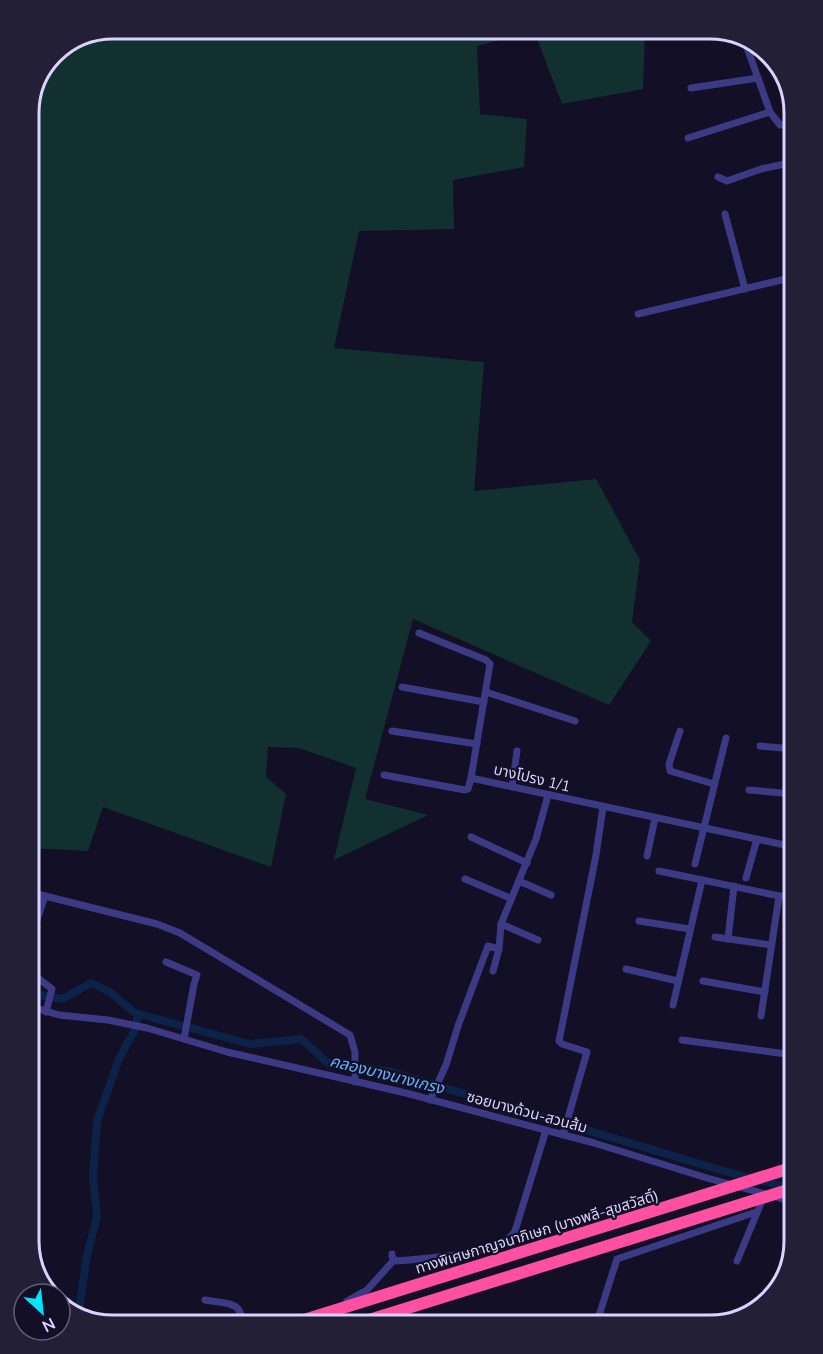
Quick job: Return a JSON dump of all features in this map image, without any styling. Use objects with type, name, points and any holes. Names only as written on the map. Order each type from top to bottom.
[{"type":"highway","name":"ทางพิเศษกาญจนาภิเษก (บางพลี-สุขสวัสดิ์)","points":[[320,1315],[784,1170]]},
{"type":"highway","points":[[385,1315],[784,1191]]},
{"type":"street","points":[[748,50],[770,112],[780,125],[784,124]]},
{"type":"street","points":[[692,88],[758,78]]},
{"type":"street","points":[[688,138],[770,112]]},
{"type":"street","points":[[718,177],[727,181],[761,169],[784,164]]},
{"type":"street","points":[[725,214],[745,289]]},
{"type":"street","points":[[638,314],[784,280]]},
{"type":"street","points":[[384,775],[465,790],[468,789],[473,778],[489,661],[419,633]]},
{"type":"street","points":[[402,687],[484,702]]},
{"type":"street","points":[[486,692],[575,721]]},
{"type":"street","points":[[392,731],[477,744]]},
{"type":"street","points":[[680,731],[669,764],[670,771],[714,784]]},
{"type":"street","points":[[695,864],[726,738]]},
{"type":"street","points":[[760,746],[784,748]]},
{"type":"street","points":[[512,787],[517,751]]},
{"type":"street","name":"บางโปรง 1/1","points":[[473,778],[784,845]]},
{"type":"street","points":[[749,790],[784,793]]},
{"type":"street","points":[[493,970],[499,949],[501,924],[539,830],[548,795]]},
{"type":"street","points":[[563,1135],[587,1052],[559,1041],[596,855],[603,807]]},
{"type":"street","points":[[647,856],[655,818]]},
{"type":"street","points":[[471,837],[526,863]]},
{"type":"street","points":[[746,878],[757,839]]},
{"type":"street","points":[[659,871],[784,897]]},
{"type":"street","points":[[465,879],[510,898]]},
{"type":"street","points":[[673,1005],[702,880]]},
{"type":"street","points":[[519,881],[551,895]]},
{"type":"street","points":[[728,939],[734,886]]},
{"type":"street","points":[[39,895],[170,929],[350,1035],[354,1043],[355,1080]]},
{"type":"street","points":[[39,913],[45,896]]},
{"type":"street","points":[[761,1016],[779,896]]},
{"type":"street","points":[[639,921],[690,928]]},
{"type":"street","points":[[501,924],[538,940]]},
{"type":"street","points":[[714,937],[771,945]]},
{"type":"street","points":[[430,1100],[488,946],[499,949]]},
{"type":"street","points":[[166,962],[197,975],[185,1036]]},
{"type":"street","points":[[626,969],[678,981]]},
{"type":"street","points":[[39,979],[52,991],[46,1010],[39,1008]]},
{"type":"street","points":[[703,981],[765,992]]},
{"type":"street","name":"ซอยบางด้วน-สวนส้ม","points":[[46,1010],[59,1015],[129,1024],[185,1036],[246,1056],[355,1080],[546,1130],[784,1199]]},
{"type":"street","points":[[682,1040],[784,1054]]},
{"type":"street","points":[[302,1315],[358,1296],[374,1283],[393,1257],[467,1254],[511,1238],[546,1130]]},
{"type":"street","points":[[738,1261],[765,1194]]},
{"type":"street","points":[[599,1315],[617,1259],[756,1212]]},
{"type":"street","points":[[205,1300],[235,1306],[242,1315]]},
{"type":"green space","points":[[113,39],[504,39],[477,46],[480,114],[527,119],[524,167],[453,180],[454,229],[359,231],[334,348],[484,362],[474,491],[596,479],[640,560],[632,622],[651,641],[609,705],[413,619],[365,799],[428,815],[334,860],[356,768],[299,748],[268,747],[266,777],[286,794],[271,867],[103,807],[88,851],[39,849],[39,109],[47,81],[54,68],[76,49],[90,43]]},
{"type":"green space","points":[[537,39],[645,39],[643,89],[562,104]]},
{"type":"waterway","name":"คลองบางนางเกรง","points":[[39,995],[62,999],[91,983],[110,992],[135,1013],[250,1044],[301,1039],[328,1063],[388,1071],[784,1187]]},
{"type":"waterway","points":[[79,1306],[87,1256],[97,1216],[93,1177],[97,1121],[119,1059],[134,1031],[138,1014]]}]
